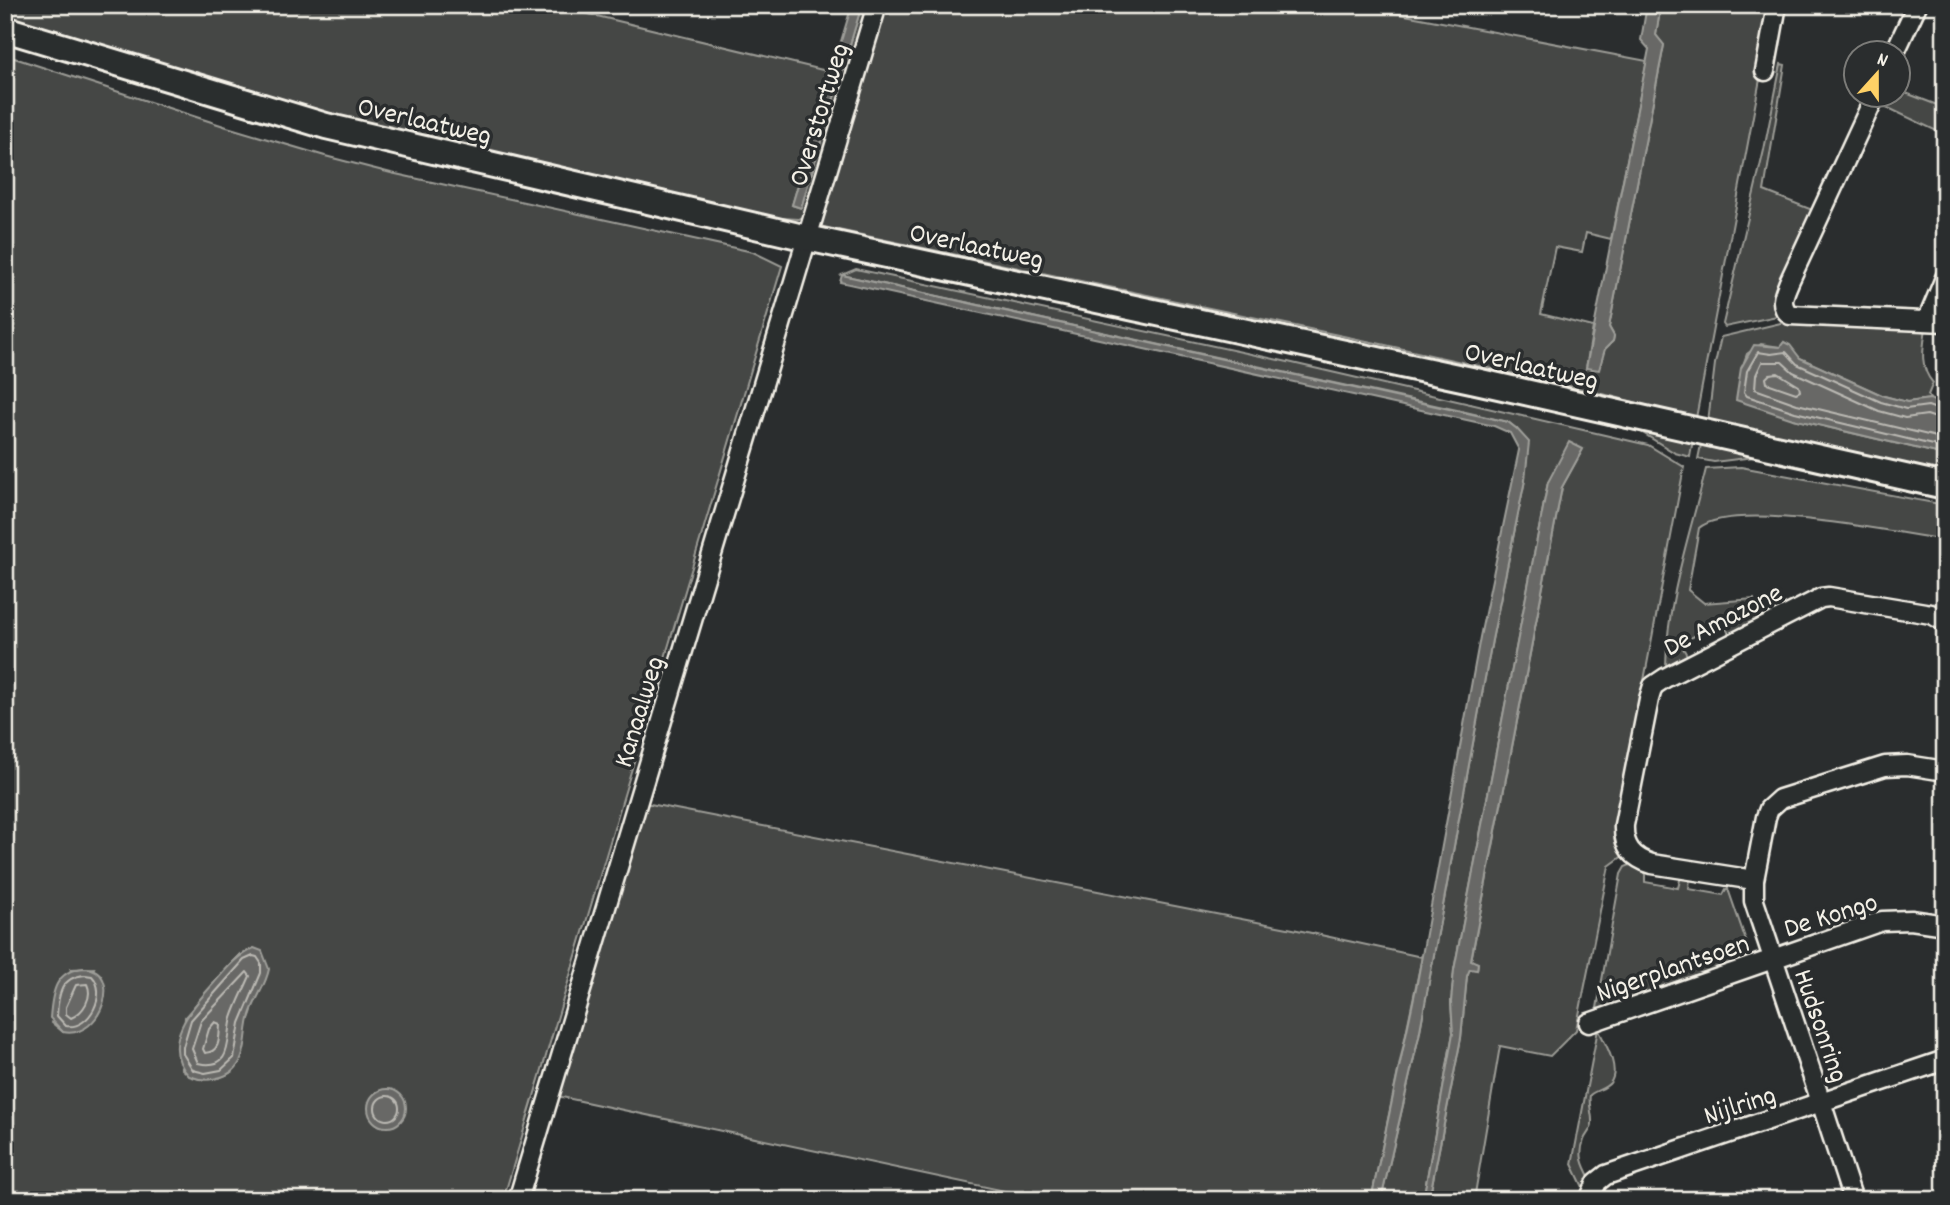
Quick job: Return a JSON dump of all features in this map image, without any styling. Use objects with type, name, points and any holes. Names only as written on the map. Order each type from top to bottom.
[{"type":"street","name":"Overstortweg","points":[[807,238],[877,5]]},
{"type":"street","points":[[1765,71],[1777,5]]},
{"type":"street","points":[[1902,38],[1917,5]]},
{"type":"street","name":"Overlaatweg","points":[[5,29],[326,126],[807,238],[1476,381],[1945,485]]},
{"type":"street","points":[[1870,108],[1786,290],[1782,301],[1785,311],[1790,315],[1936,322],[1945,278]]},
{"type":"street","name":"Kanaalweg","points":[[518,1200],[807,238]]},
{"type":"street","name":"De Amazone","points":[[1754,880],[1652,864],[1633,855],[1625,841],[1624,825],[1653,686],[1821,598],[1829,597],[1931,614],[1945,622]]},
{"type":"street","name":"Hudsonring","points":[[1945,771],[1907,765],[1885,766],[1780,799],[1769,809],[1766,817],[1754,880],[1754,901],[1821,1102],[1945,1060]]},
{"type":"street","name":"De Kongo","points":[[1773,959],[1882,921],[1911,920],[1945,925]]},
{"type":"street","name":"Nigerplantsoen","points":[[1589,1023],[1773,959]]},
{"type":"street","points":[[1821,1102],[1853,1200]]},
{"type":"street","name":"Nijlring","points":[[1589,1200],[1597,1182],[1606,1175],[1821,1102]]},
{"type":"shaded area","points":[[5,5],[551,5],[831,72],[792,205],[801,208],[861,8],[865,9],[866,19],[806,215],[799,219],[763,217],[384,135],[5,20]]},
{"type":"shaded area","points":[[885,5],[1352,5],[1647,61],[1611,239],[1586,233],[1582,252],[1555,247],[1541,314],[1593,327],[1586,368],[1613,341],[1614,336],[1609,327],[1664,45],[1656,35],[1661,5],[1774,5],[1696,418],[1595,392],[1381,344],[819,226]]},
{"type":"shaded area","points":[[5,55],[325,156],[391,173],[753,252],[782,266],[503,1200],[5,1200]],"holes":[[[240,954],[252,1003],[243,1052],[231,1072],[208,1080],[196,1078],[182,1069],[185,1017]],[[94,968],[63,1032],[52,1023],[71,969]]]},
{"type":"shaded area","points":[[1781,64],[1785,65],[1764,191],[1815,211],[1773,298],[1777,316],[1725,327],[1723,324],[1764,150]]},
{"type":"shaded area","points":[[1912,95],[1945,108],[1945,135],[1888,108],[1912,108]]},
{"type":"shaded area","points":[[856,269],[1288,362],[1648,445],[1684,467],[1616,830],[1624,855],[1609,866],[1576,1030],[1550,1056],[1500,1046],[1474,1200],[1429,1200],[1461,1038],[1467,976],[1470,968],[1477,970],[1478,963],[1471,961],[1562,487],[1583,449],[1548,482],[1454,970],[1451,1002],[1453,1033],[1423,1200],[1381,1200],[1419,1036],[1492,640],[1525,480],[1517,429],[1508,422],[1457,410],[842,275]]},
{"type":"shaded area","points":[[1785,322],[1926,328],[1923,357],[1933,383],[1928,395],[1930,399],[1907,402],[1884,396],[1800,358],[1784,342],[1780,347],[1761,344],[1747,354],[1743,365],[1793,419],[1945,455],[1945,477],[1708,422],[1721,337]]},
{"type":"shaded area","points":[[1612,420],[1693,439],[1690,457],[1675,453],[1641,432],[1606,424]]},
{"type":"shaded area","points":[[1702,440],[1945,493],[1945,498],[1754,457],[1714,462],[1698,459]]},
{"type":"shaded area","points":[[1741,467],[1945,505],[1945,540],[1855,525],[1779,517],[1717,520],[1699,528],[1688,590],[1704,603],[1754,599],[1757,623],[1729,634],[1723,622],[1680,643],[1687,655],[1666,666],[1675,591],[1706,469]]},
{"type":"shaded area","points":[[645,803],[1293,929],[1422,957],[1371,1200],[1047,1200],[557,1096]]},
{"type":"shaded area","points":[[1630,865],[1645,870],[1645,882],[1678,888],[1681,876],[1690,877],[1689,889],[1723,895],[1728,889],[1753,961],[1701,979],[1694,975],[1655,989],[1653,995],[1601,1010],[1597,1008],[1621,874],[1625,867]]},
{"type":"shaded area","points":[[1598,1029],[1611,1056],[1614,1071],[1606,1087],[1590,1095],[1592,1124],[1582,1145],[1581,1155],[1590,1178],[1583,1187],[1572,1164]]},
{"type":"water","points":[[1647,5],[1661,5],[1656,35],[1664,45],[1609,327],[1614,336],[1613,341],[1605,349],[1599,370],[1586,368],[1649,49],[1641,40]]},
{"type":"water","points":[[851,8],[861,8],[801,208],[792,205]]},
{"type":"water","points":[[842,275],[1508,422],[1529,442],[1525,480],[1492,640],[1419,1036],[1381,1200],[1371,1200],[1417,983],[1480,637],[1519,450],[1510,433],[1494,426],[840,282]]},
{"type":"water","points":[[1784,342],[1790,345],[1800,358],[1884,396],[1907,402],[1930,399],[1945,406],[1945,455],[1793,419],[1736,400],[1741,368],[1754,345],[1780,347]]},
{"type":"water","points":[[1569,442],[1583,449],[1562,487],[1471,960],[1478,963],[1477,970],[1470,969],[1467,976],[1461,1038],[1429,1200],[1423,1200],[1453,1033],[1451,1002],[1454,970],[1548,482]]},
{"type":"water","points":[[254,948],[262,951],[269,969],[250,1015],[240,1062],[229,1074],[221,1077],[205,1079],[189,1076],[177,1051],[178,1039],[188,1015],[227,968]]},
{"type":"water","points":[[85,968],[97,971],[103,980],[103,1003],[98,1016],[89,1026],[77,1032],[63,1032],[50,1018],[54,991],[67,973]]},
{"type":"water","points":[[387,1089],[400,1095],[406,1108],[400,1121],[387,1127],[374,1121],[368,1108],[374,1095]]}]
